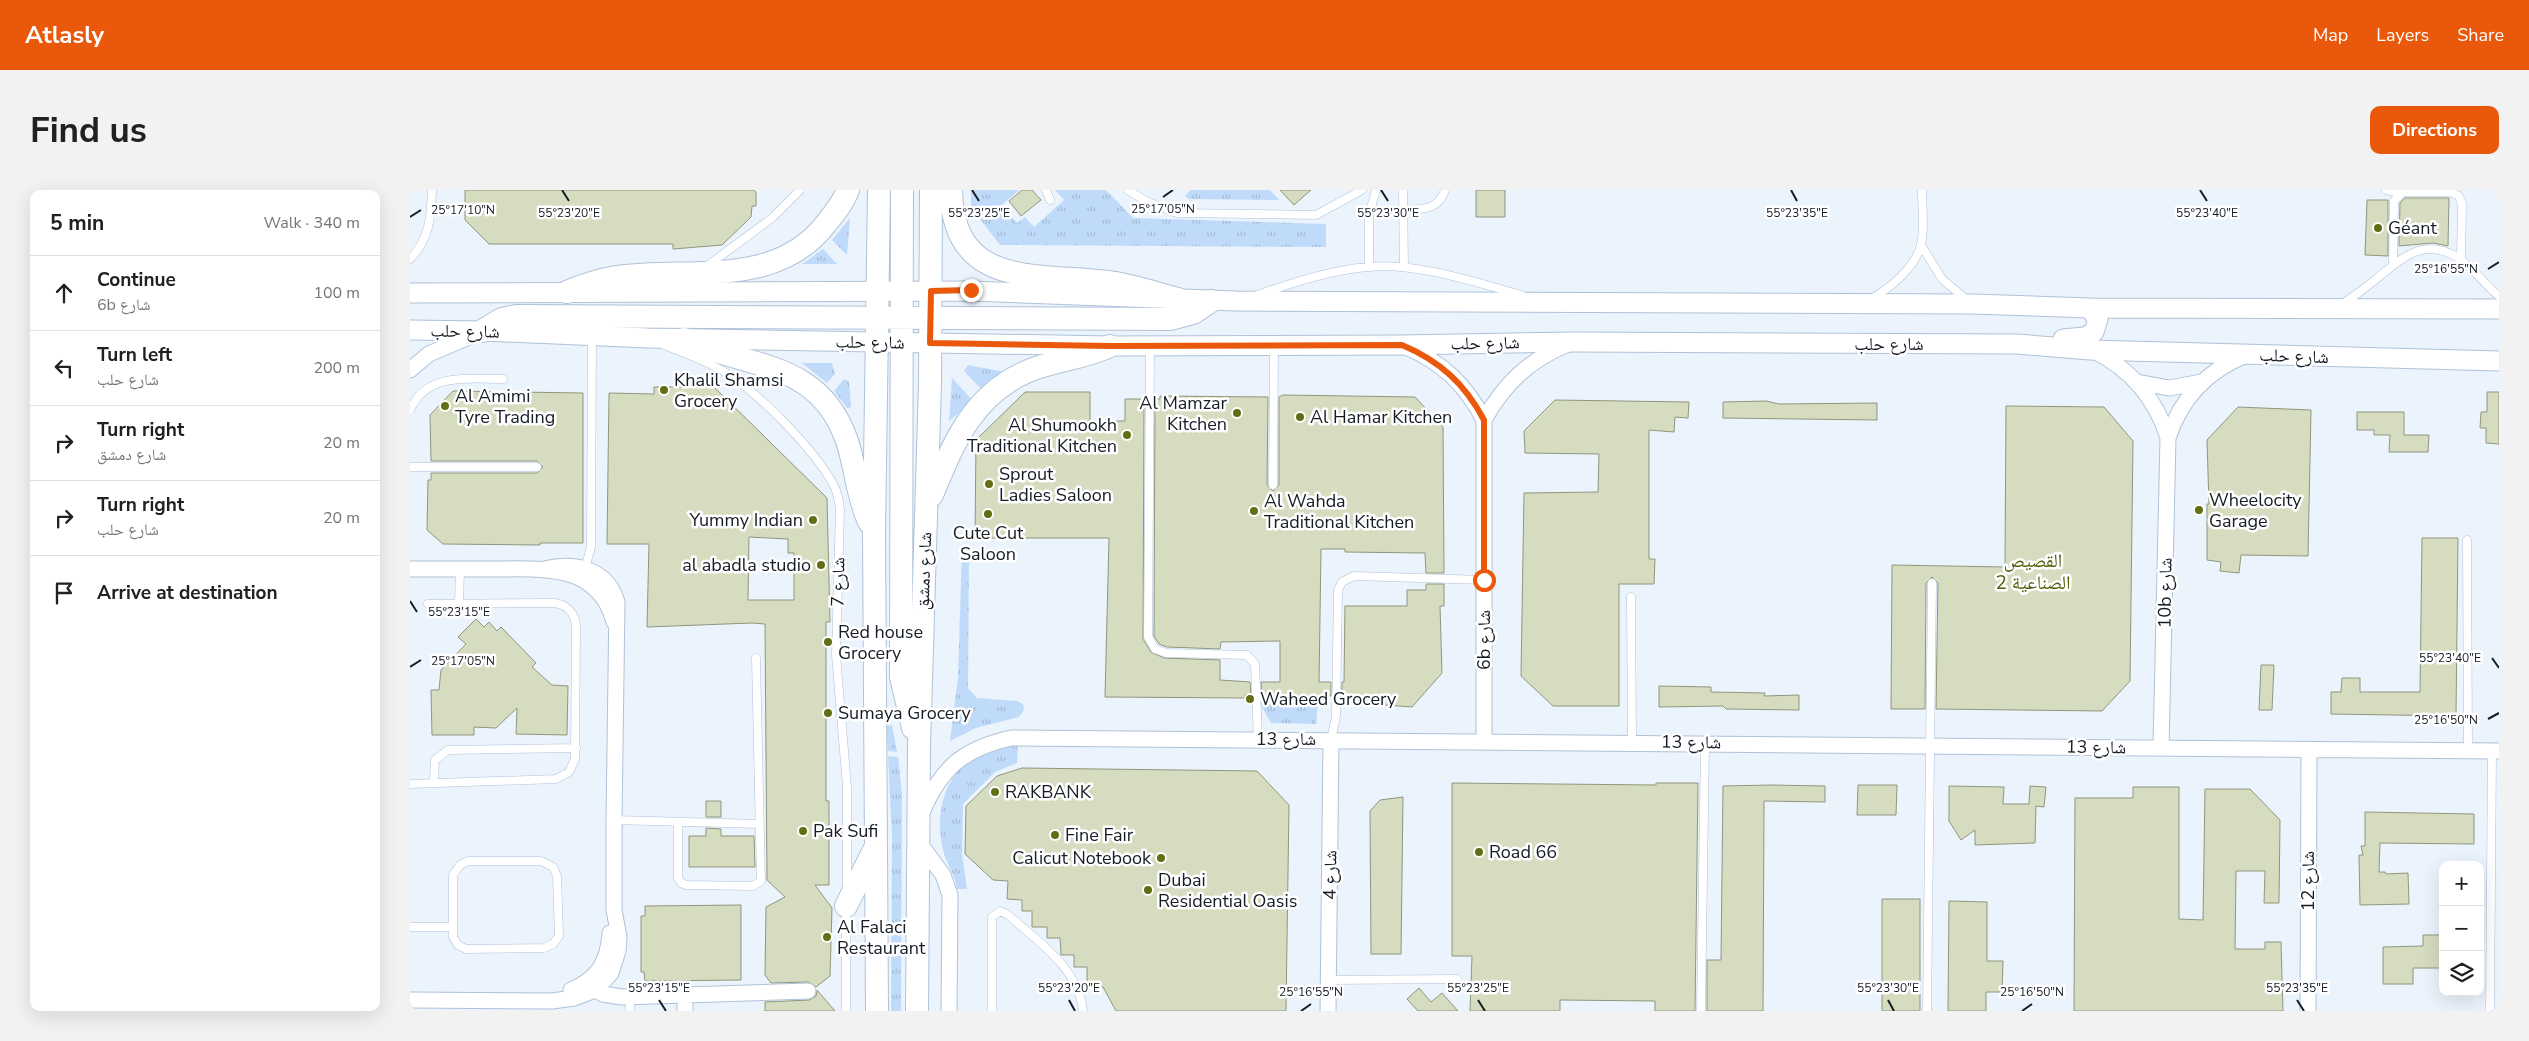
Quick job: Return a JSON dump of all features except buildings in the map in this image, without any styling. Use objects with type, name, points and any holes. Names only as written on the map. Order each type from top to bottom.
[{"type":"main road","points":[[567,292],[601,280],[620,276],[728,272],[756,267],[785,256],[817,235],[833,215],[848,190]]},
{"type":"main road","points":[[877,1011],[874,532],[879,190]]},
{"type":"main road","points":[[902,190],[901,677],[908,713],[919,747]]},
{"type":"main road","name":"شارع دمشق","points":[[917,1011],[919,747],[930,343],[932,190]]},
{"type":"main road","points":[[950,190],[951,210],[960,237],[978,258],[991,266],[1018,274],[1110,282],[1178,299]]},
{"type":"main road","points":[[482,331],[502,319],[516,316],[1171,319],[1193,313],[1211,300]]},
{"type":"main road","points":[[684,339],[722,354],[761,362],[787,372],[808,385],[820,396],[837,419],[847,440],[858,492],[874,532]]},
{"type":"main road","points":[[926,510],[958,434],[983,400],[1026,372],[1084,357],[1110,346]]},
{"type":"main road","points":[[846,906],[876,847]]},
{"type":"street","points":[[410,294],[979,291],[1236,301],[1551,304],[1973,304],[2089,308],[2499,309]]},
{"type":"street","points":[[2017,344],[2090,335],[2098,324],[2096,314],[2089,308]]},
{"type":"street","name":"شارع حلب","points":[[410,330],[684,339],[1110,346],[1150,344],[1402,345],[1574,342],[2017,344],[2090,350],[2499,361]]},
{"type":"street","points":[[410,370],[430,354],[482,331]]},
{"type":"street","points":[[1484,420],[1501,392],[1530,363],[1551,351],[1574,342]]},
{"type":"street","name":"6b شارع","points":[[1402,345],[1423,354],[1459,382],[1473,400],[1484,420],[1484,741]]},
{"type":"street","name":"10b شارع","points":[[2090,350],[2108,358],[2137,382],[2156,408],[2168,438]]},
{"type":"street","name":"10b شارع","points":[[2161,748],[2168,438],[2181,408],[2202,382],[2216,370],[2248,354]]},
{"type":"street","points":[[2137,382],[2169,388],[2202,382]]},
{"type":"street","points":[[541,999],[582,985],[600,970],[609,948],[614,910],[616,628],[618,611],[615,594],[603,578],[585,568],[564,566],[544,569]]},
{"type":"street","points":[[410,569],[544,569],[566,572],[586,582],[602,597],[616,628]]},
{"type":"street","name":"شارع 13","points":[[919,818],[932,789],[946,770],[966,753],[988,743],[1010,738],[1632,742],[2309,751],[2496,751]]},
{"type":"street","name":"شارع 4","points":[[1328,1011],[1331,740]]},
{"type":"street","name":"شارع 12","points":[[2308,1011],[2309,751]]},
{"type":"street","points":[[918,841],[943,875],[950,895],[949,1011]]},
{"type":"street","points":[[410,1000],[574,998],[595,990],[611,973],[616,963],[619,937],[614,910]]},
{"type":"street","points":[[595,990],[630,1004],[685,994],[808,991]]},
{"type":"street","points":[[685,994],[685,1011]]},
{"type":"lane","points":[[410,259],[428,231],[431,218],[432,190]]},
{"type":"lane","points":[[697,273],[772,218],[800,190]]},
{"type":"lane","points":[[1046,190],[1050,200]]},
{"type":"lane","points":[[1128,190],[1148,202],[1177,213],[1316,215],[1362,190]]},
{"type":"lane","points":[[1369,266],[1370,215],[1376,190]]},
{"type":"lane","points":[[1403,190],[1404,267]]},
{"type":"lane","points":[[1403,210],[1434,206],[1439,203],[1445,190]]},
{"type":"lane","points":[[1863,304],[1897,280],[1911,264],[1921,245],[1922,190]]},
{"type":"lane","points":[[2386,190],[2399,193],[2451,192],[2459,196],[2462,204],[2461,260]]},
{"type":"lane","points":[[2394,264],[2394,201],[2399,193]]},
{"type":"lane","points":[[1921,245],[1942,279],[1973,304]]},
{"type":"lane","points":[[2336,308],[2365,289],[2394,264],[2412,252],[2430,250],[2448,253],[2461,260],[2499,296]]},
{"type":"lane","points":[[1236,301],[1326,274],[1369,266],[1404,267],[1464,280],[1551,304]]},
{"type":"lane","points":[[585,568],[591,547],[592,336]]},
{"type":"lane","name":"شارع 7","points":[[648,338],[724,372],[751,392],[804,446],[827,474],[838,497],[840,510],[836,655],[847,788],[846,1011]]},
{"type":"lane","points":[[1150,344],[1148,637],[1155,649],[1166,653],[1247,655],[1252,658],[1255,664],[1258,739]]},
{"type":"lane","points":[[1273,485],[1274,345]]},
{"type":"lane","points":[[410,410],[421,393],[440,381],[502,379]]},
{"type":"lane","points":[[410,467],[537,466]]},
{"type":"lane","points":[[2467,540],[2468,751]]},
{"type":"lane","points":[[459,604],[460,569]]},
{"type":"lane","points":[[1331,740],[1336,716],[1338,590],[1342,582],[1354,576],[1484,580]]},
{"type":"lane","points":[[1927,1011],[1932,583]]},
{"type":"lane","points":[[1631,597],[1632,742]]},
{"type":"lane","points":[[410,784],[556,779],[564,777],[574,766],[576,748],[576,626],[571,611],[561,604],[555,603],[428,604]]},
{"type":"lane","points":[[678,822],[678,878],[681,883],[753,886],[762,878],[756,658]]},
{"type":"lane","points":[[1701,1011],[1705,743]]},
{"type":"lane","points":[[434,783],[435,760],[448,750],[576,748]]},
{"type":"lane","points":[[2490,1011],[2496,751]]},
{"type":"lane","points":[[614,820],[760,824]]},
{"type":"lane","points":[[468,861],[541,861],[550,864],[556,871],[559,936],[549,947],[466,949],[455,941],[453,927],[453,875],[460,865],[468,861]]},
{"type":"lane","points":[[992,1011],[992,917],[1000,911],[1007,914],[1058,960],[1082,996],[1083,1011]]},
{"type":"lane","points":[[410,927],[453,927]]},
{"type":"lane","points":[[1329,980],[1457,979]]},
{"type":"green space","points":[[971,190],[1019,190],[1002,205],[1017,223],[1025,217],[1034,227],[1064,200],[1055,190],[1106,190],[1133,218],[1326,224],[1326,247],[1000,245],[971,207]]},
{"type":"green space","points":[[1191,190],[1270,190],[1279,200],[1189,199],[1185,196]]},
{"type":"green space","points":[[850,218],[847,255],[832,240]]},
{"type":"green space","points":[[823,249],[837,264],[802,264]]},
{"type":"green space","points":[[802,363],[832,363],[835,374],[827,383]]},
{"type":"green space","points":[[968,365],[1005,372],[983,391],[964,371]]},
{"type":"green space","points":[[952,378],[973,401],[949,421]]},
{"type":"green space","points":[[844,379],[849,381],[851,407],[847,408],[834,391]]},
{"type":"green space","points":[[962,550],[969,553],[968,688],[977,698],[1017,701],[1023,704],[1024,710],[1019,717],[976,728],[950,741],[958,678]]},
{"type":"green space","points":[[1258,700],[1318,700],[1316,724],[1271,723]]},
{"type":"green space","points":[[892,725],[897,752],[888,751],[886,726]]},
{"type":"green space","points":[[1006,746],[1018,746],[1017,763],[995,772],[963,804],[962,854],[967,889],[957,889],[944,855],[941,836],[940,821],[946,793],[960,769],[971,759],[987,751]]},
{"type":"green space","points":[[888,756],[898,757],[902,794],[901,1011],[891,1011],[892,835]]},
{"type":"place","name":"Géant","points":[[2378,228]]},
{"type":"place","name":"Khalil Shamsi Grocery","points":[[664,390]]},
{"type":"place","name":"Al Amimi Tyre Trading","points":[[445,406]]},
{"type":"place","name":"Al Mamzar Kitchen","points":[[1237,413]]},
{"type":"place","name":"Al Hamar Kitchen","points":[[1300,417]]},
{"type":"place","name":"Al Shumookh Traditional Kitchen","points":[[1127,435]]},
{"type":"place","name":"Sprout Ladies Saloon","points":[[989,484]]},
{"type":"place","name":"Wheelocity Garage","points":[[2199,510]]},
{"type":"place","name":"Al Wahda Traditional Kitchen","points":[[1254,511]]},
{"type":"place","name":"Cute Cut Saloon","points":[[988,514]]},
{"type":"place","name":"Yummy Indian","points":[[813,520]]},
{"type":"place","name":"al abadla studio","points":[[821,565]]},
{"type":"place","name":"Red house Grocery","points":[[828,642]]},
{"type":"place","name":"Waheed Grocery","points":[[1250,699]]},
{"type":"place","name":"Sumaya Grocery","points":[[828,713]]},
{"type":"place","name":"RAKBANK","points":[[995,792]]},
{"type":"place","name":"Pak Sufi","points":[[803,831]]},
{"type":"place","name":"Fine Fair","points":[[1055,835]]},
{"type":"place","name":"Road 66","points":[[1479,852]]},
{"type":"place","name":"Calicut Notebook","points":[[1161,858]]},
{"type":"place","name":"Dubai Residential Oasis","points":[[1148,890]]},
{"type":"place","name":"Al Falaci Restaurant","points":[[827,937]]},
{"type":"district","name":"القصيص الصناعية 2","points":[[2033,572]]},
{"type":"route","points":[[971,290],[931,291],[930,343],[1110,346],[1150,344],[1402,345],[1423,354],[1442,366],[1459,382],[1473,400],[1484,420],[1484,580]]}]
